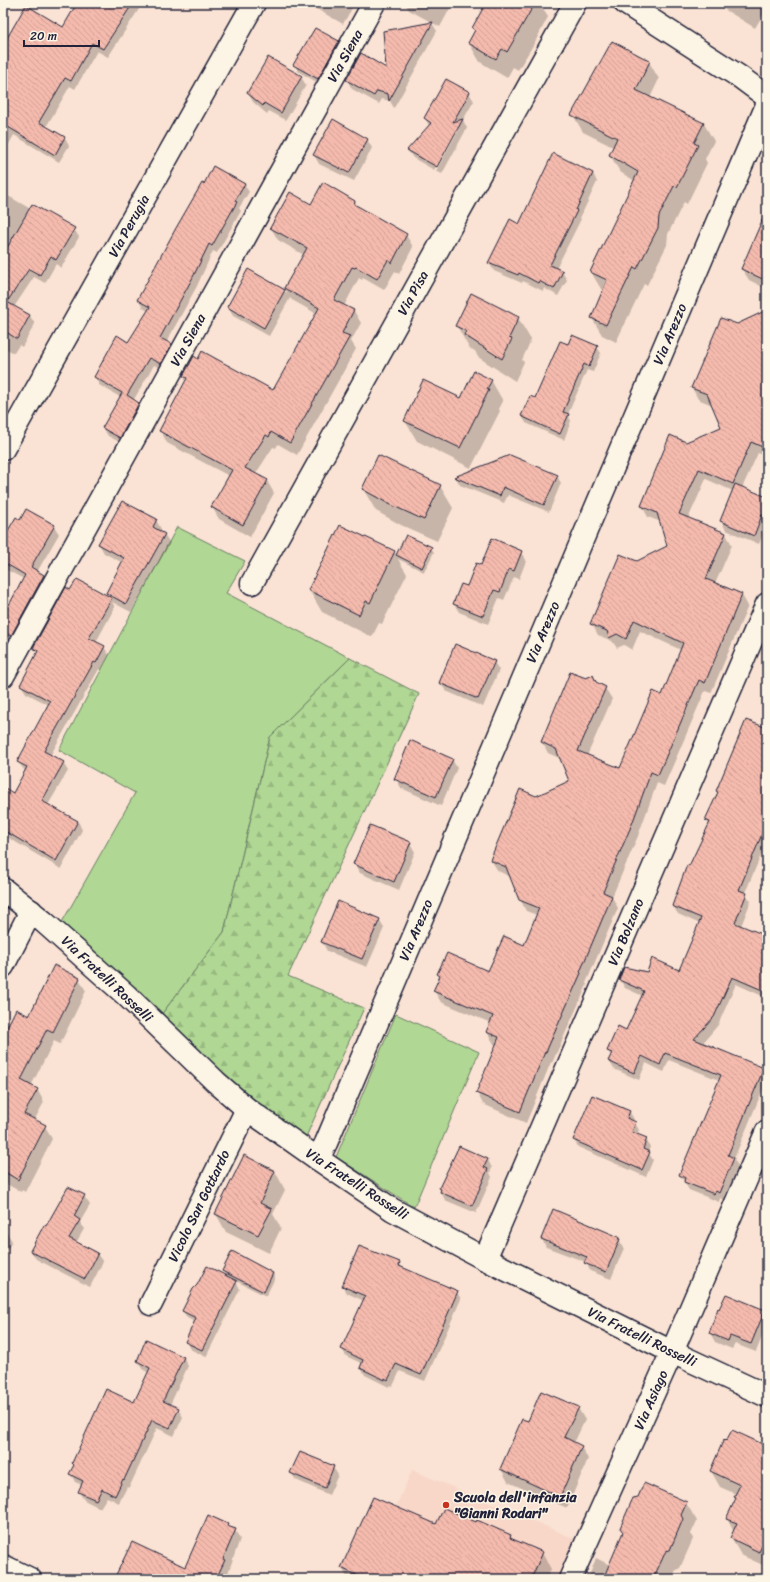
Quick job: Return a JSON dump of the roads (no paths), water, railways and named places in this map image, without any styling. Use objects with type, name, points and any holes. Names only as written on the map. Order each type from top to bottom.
[{"type":"street","name":"Via Perugia","points":[[3,449],[254,3]]},
{"type":"street","name":"Via Siena","points":[[3,676],[374,3]]},
{"type":"street","name":"Via Pisa","points":[[252,583],[575,3]]},
{"type":"street","points":[[625,3],[652,10],[767,97]]},
{"type":"street","name":"Via Arezzo","points":[[318,1159],[767,105]]},
{"type":"street","name":"Via Bolzano","points":[[485,1259],[767,604]]},
{"type":"street","name":"Via Fratelli Rosselli","points":[[3,889],[31,911],[126,995],[216,1082],[247,1109],[393,1210],[485,1259],[672,1352],[767,1396]]},
{"type":"street","points":[[3,966],[31,911]]},
{"type":"street","name":"Vicolo San Gottardo","points":[[151,1304],[247,1109]]},
{"type":"street","name":"Via Asiago","points":[[570,1579],[672,1352],[767,1131]]},
{"type":"street","points":[[3,1566],[30,1579]]},
{"type":"place","name":"Scuola dell'infanzia \"Gianni Rodari\"","points":[[446,1505]]}]
